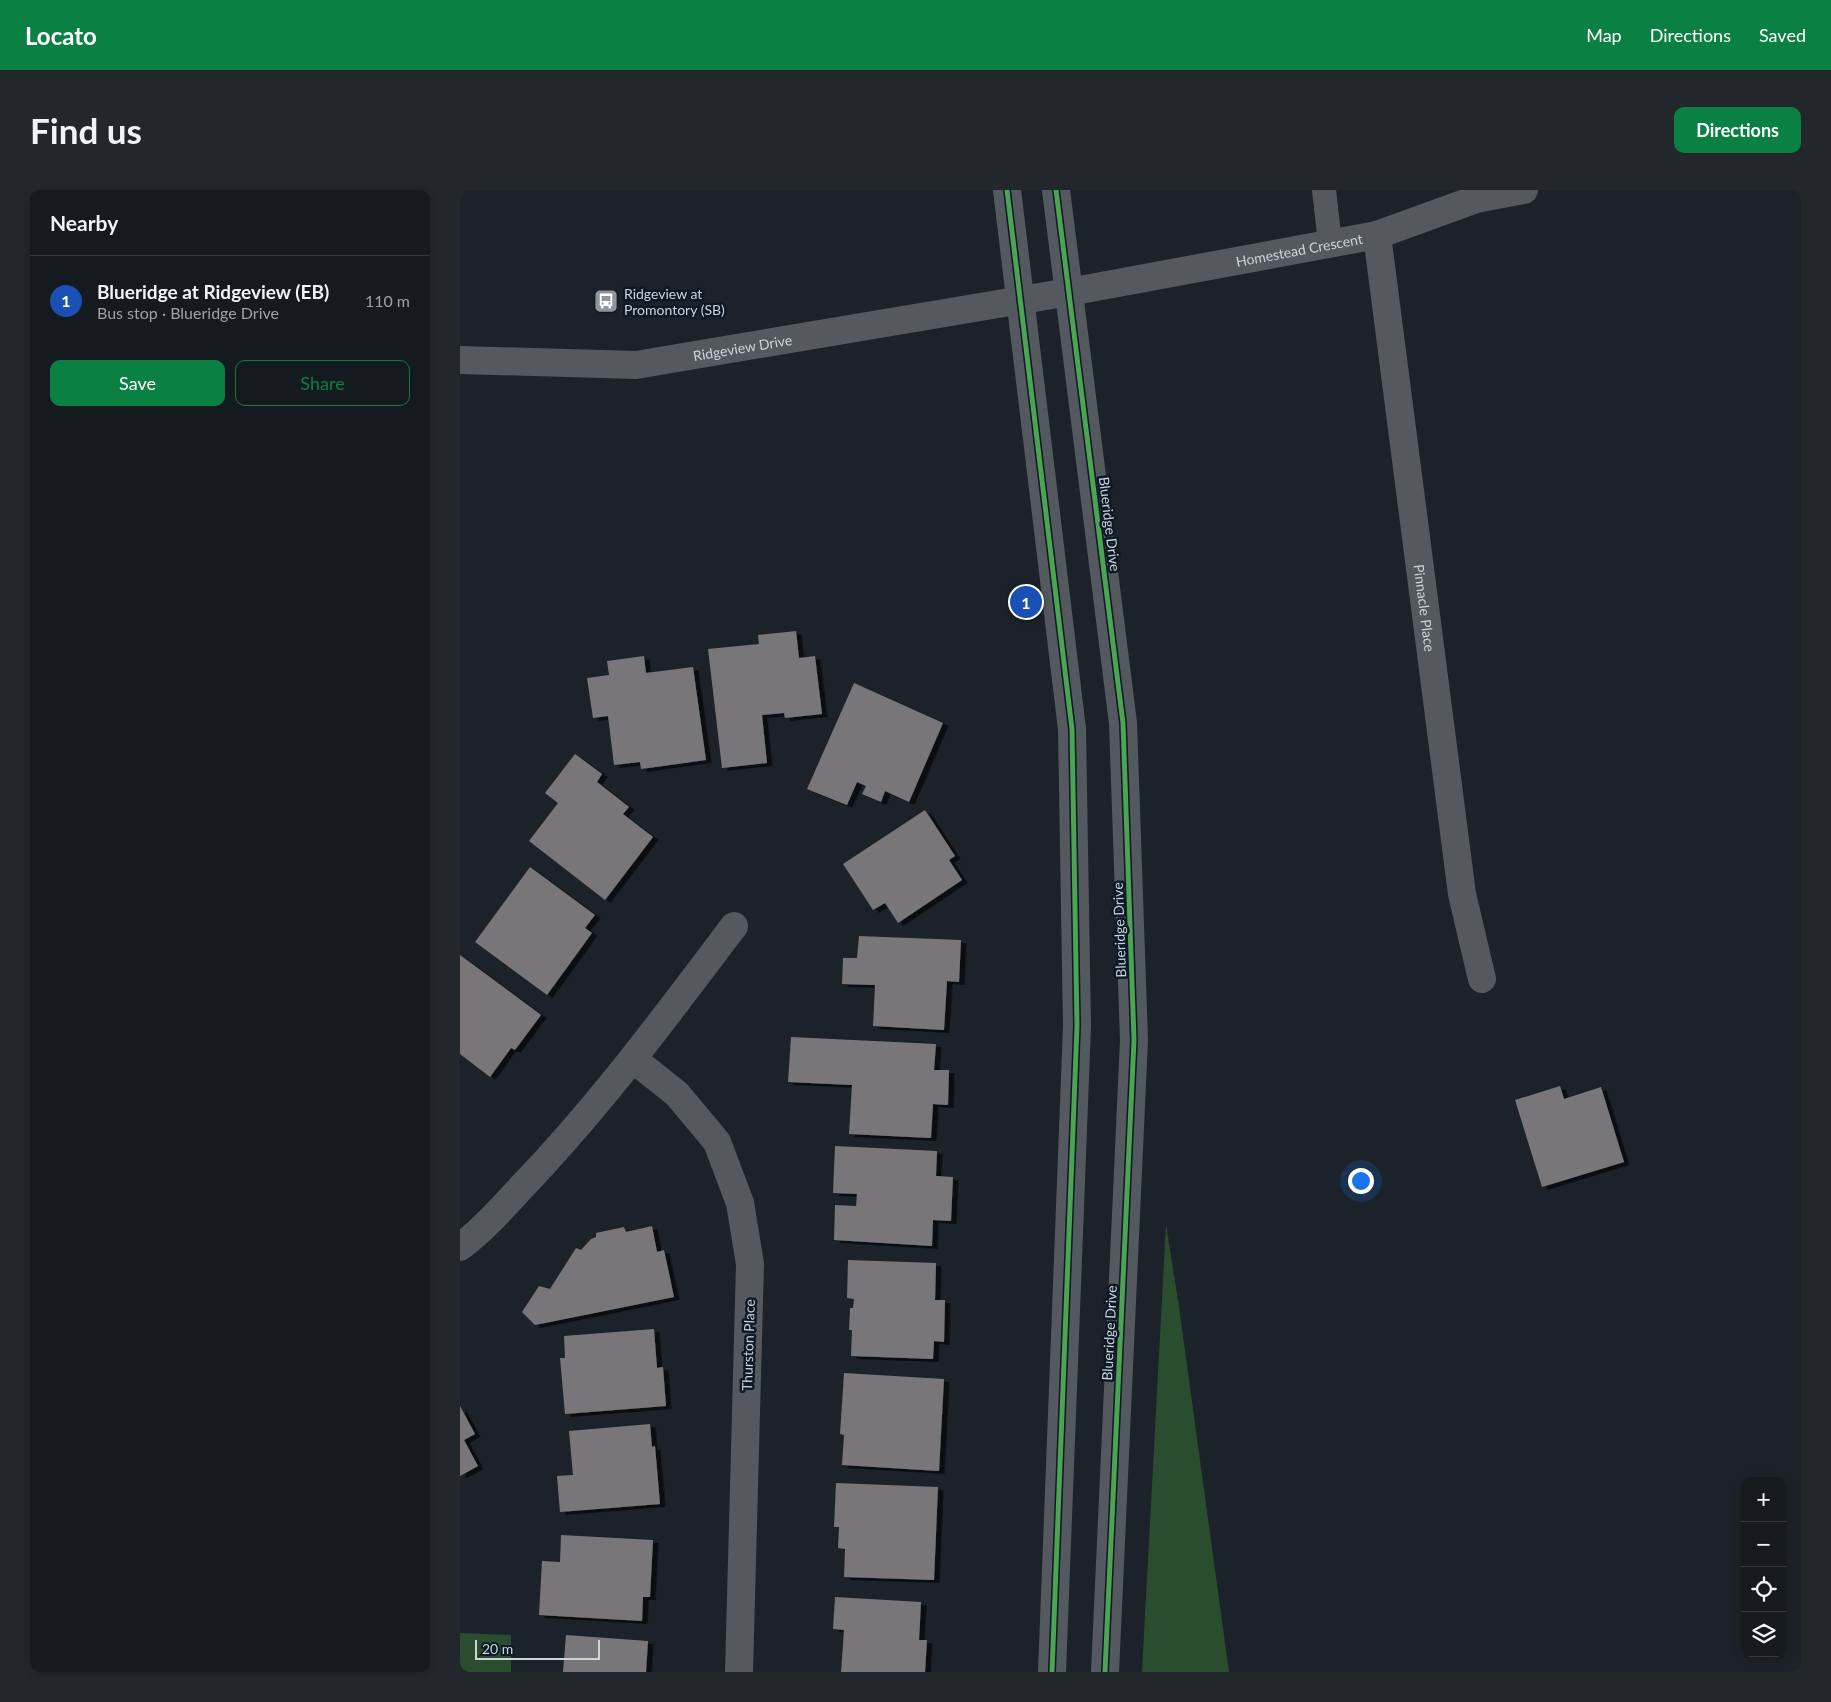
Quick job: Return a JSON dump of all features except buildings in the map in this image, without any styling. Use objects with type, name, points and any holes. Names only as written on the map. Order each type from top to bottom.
[{"type":"street","points":[[1007,190],[1072,729],[1076,1026],[1052,1672]]},
{"type":"street","name":"Blueridge Drive","points":[[1056,190],[1124,723],[1133,1030],[1105,1672]]},
{"type":"street","name":"Homestead Crescent","points":[[1021,299],[1069,292],[1377,234],[1476,199],[1524,190]]},
{"type":"street","name":"Pinnacle Place","points":[[1377,234],[1462,894],[1482,979]]},
{"type":"street","name":"Ridgeview Drive","points":[[460,360],[636,365],[1021,299]]},
{"type":"street","points":[[460,1247],[476,1235],[558,1148],[633,1059],[734,926]]},
{"type":"street","name":"Thurston Place","points":[[633,1059],[677,1094],[717,1142],[740,1203],[750,1264],[739,1672]]},
{"type":"lane","points":[[1324,190],[1330,243]]},
{"type":"green space","points":[[1166,1224],[1179,1307],[1229,1672],[1142,1672]]},
{"type":"green space","points":[[460,1633],[511,1635],[511,1672],[460,1672]]},
{"type":"cycle path","points":[[1007,190],[1072,729],[1077,1026],[1052,1672]]},
{"type":"cycle path","points":[[1056,190],[1123,723],[1134,1040],[1105,1672]]},
{"type":"place","name":"Ridgeview at Promontory (SB)","points":[[606,301]]},
{"type":"place","name":"Blueridge at Ridgeview (EB)","points":[[1026,602]]}]
